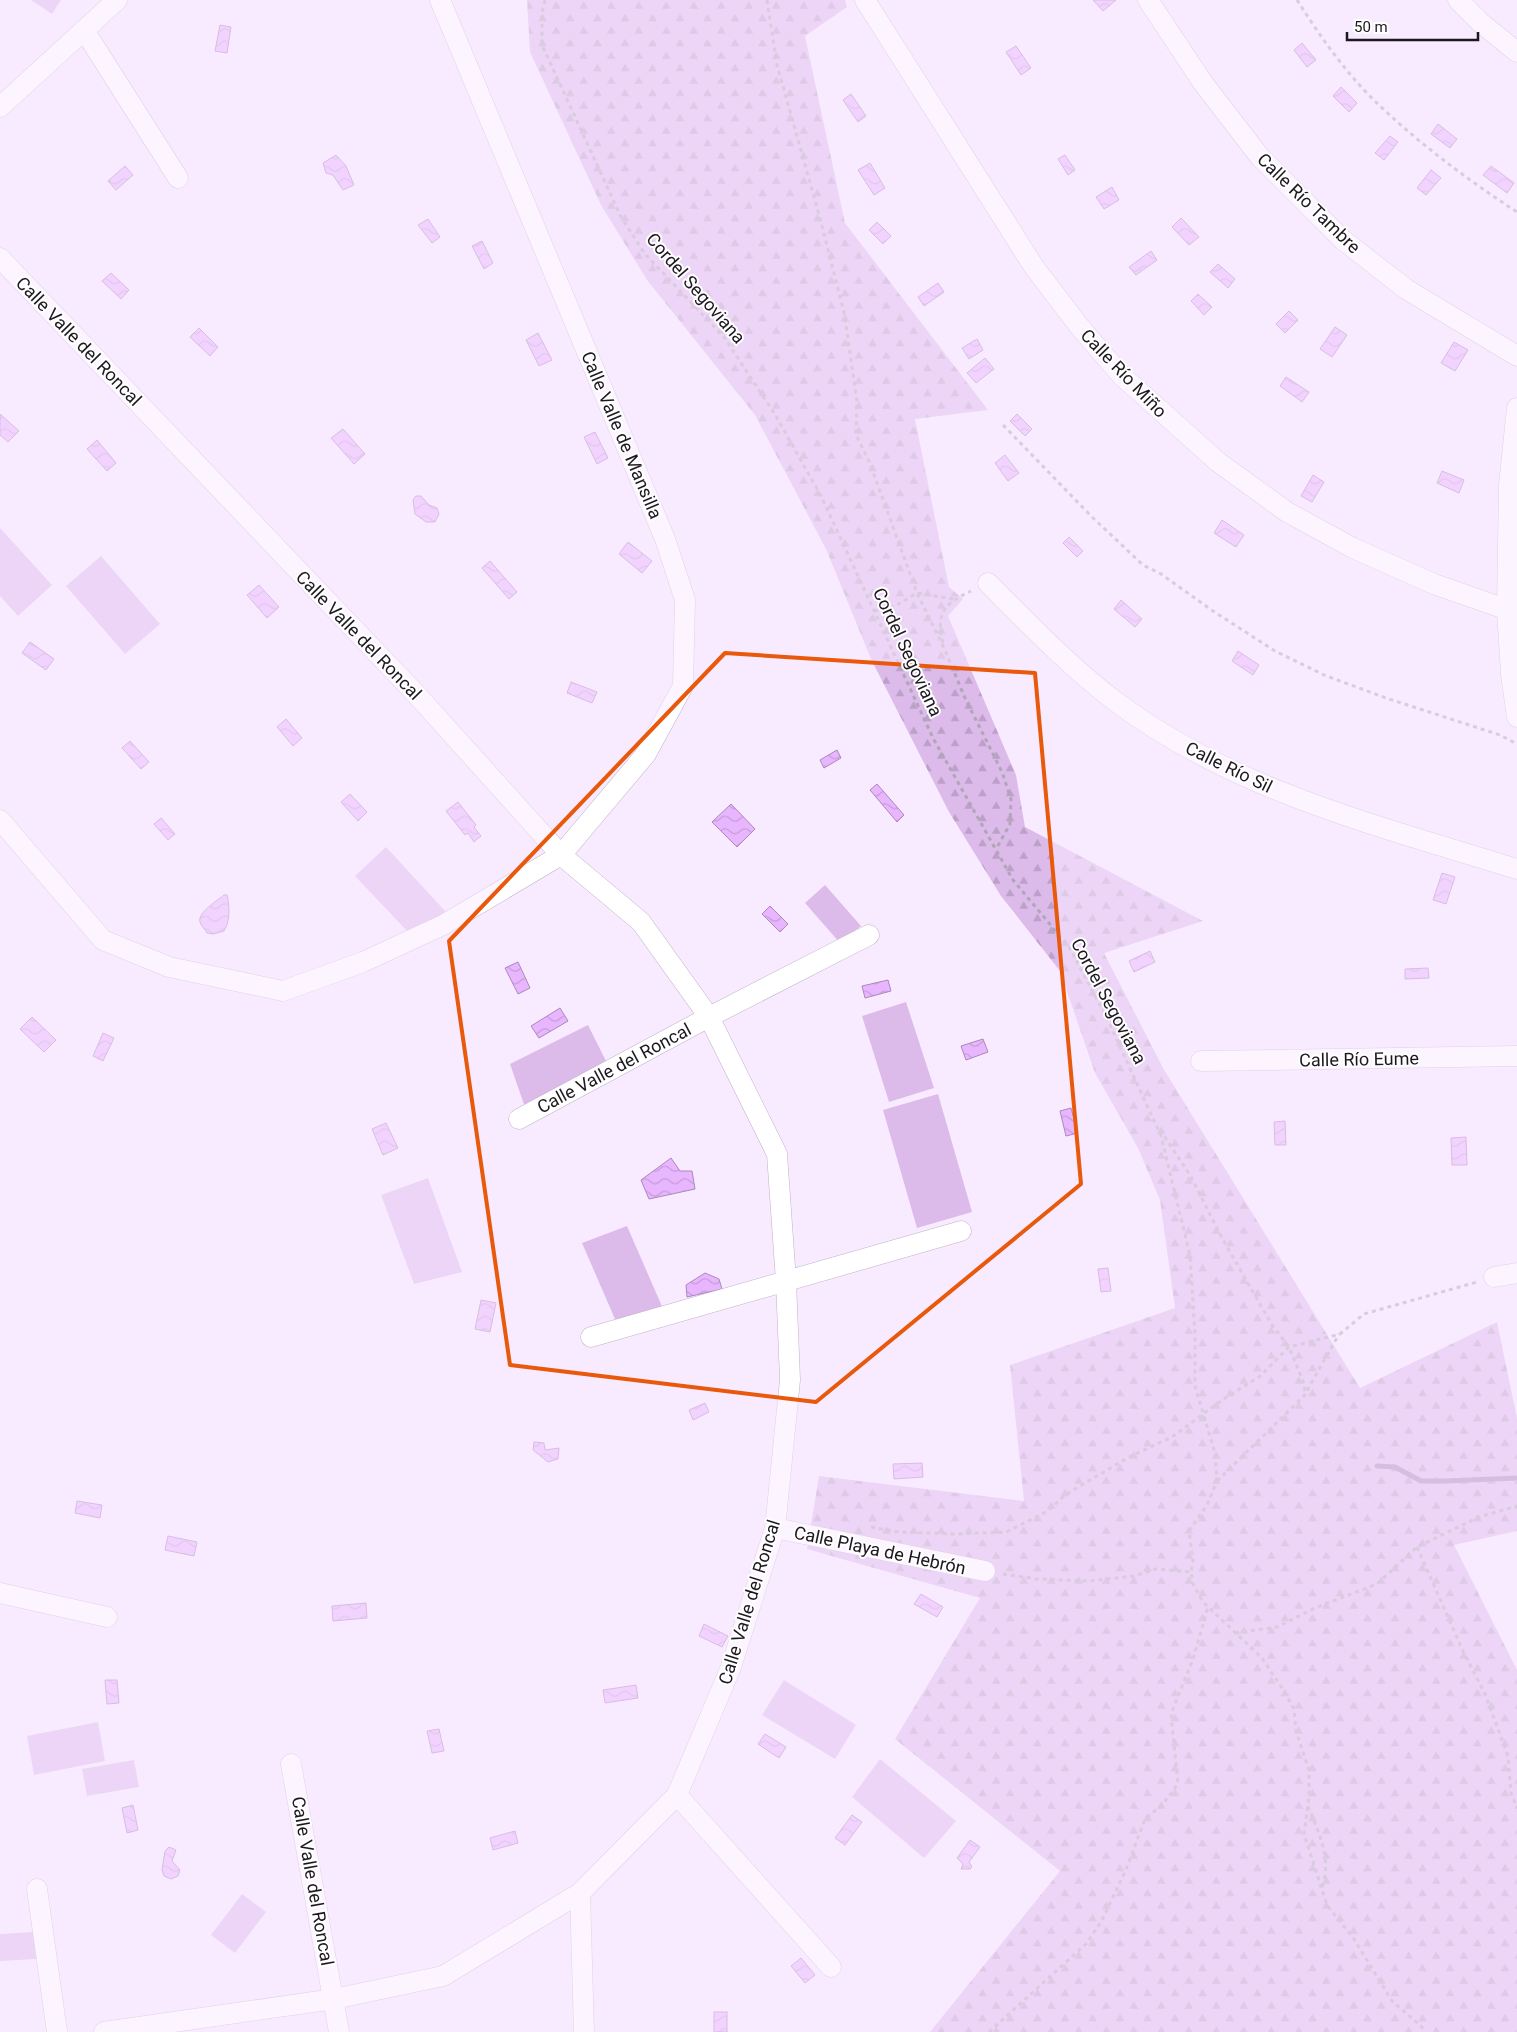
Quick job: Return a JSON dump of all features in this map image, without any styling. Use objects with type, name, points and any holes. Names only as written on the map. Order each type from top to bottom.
[{"type":"street","points":[[0,107],[117,0]]},
{"type":"street","name":"Calle Valle de Mansilla","points":[[0,820],[103,940],[169,967],[283,991],[363,962],[443,925],[561,855],[646,754],[683,686],[685,600],[666,539],[440,0]]},
{"type":"street","name":"Calle Río Miño","points":[[864,0],[1034,267],[1079,326],[1121,375],[1218,462],[1286,512],[1353,548],[1434,584],[1512,612]]},
{"type":"street","name":"Calle Río Tambre","points":[[1148,0],[1203,83],[1260,156],[1336,234],[1406,289],[1517,356]]},
{"type":"street","points":[[1458,0],[1481,23],[1517,52]]},
{"type":"street","points":[[84,30],[178,178]]},
{"type":"street","name":"Calle Valle del Roncal","points":[[0,258],[416,694],[561,855],[640,922],[709,1016],[777,1154],[786,1281],[790,1380],[775,1528],[731,1668],[677,1795],[580,1893],[443,1976],[334,1999],[104,2032]]},
{"type":"street","points":[[1517,408],[1509,485],[1512,674],[1517,717]]},
{"type":"street","name":"Calle Río Sil","points":[[988,583],[1052,647],[1116,701],[1179,742],[1234,771],[1280,792],[1355,819],[1517,869]]},
{"type":"street","name":"Calle Valle del Roncal","points":[[519,1120],[709,1016],[869,935]]},
{"type":"street","name":"Calle Río Eume","points":[[1200,1061],[1517,1056]]},
{"type":"street","points":[[591,1337],[961,1231]]},
{"type":"street","points":[[1494,1277],[1517,1273]]},
{"type":"street","name":"Calle Playa de Hebrón","points":[[775,1528],[985,1572]]},
{"type":"street","points":[[0,1594],[107,1617]]},
{"type":"street","name":"Calle Valle del Roncal","points":[[291,1764],[339,2032]]},
{"type":"street","points":[[677,1795],[831,1967]]},
{"type":"street","points":[[37,1889],[57,2032]]},
{"type":"street","points":[[580,1893],[584,2032]]},
{"type":"path","name":"Cordel Segoviana","points":[[545,0],[542,13],[542,45],[621,217],[645,254],[724,337],[776,416],[821,496],[933,738],[1013,880],[1069,947],[1106,1016],[1161,1136],[1190,1255],[1195,1334],[1195,1386],[1215,1453],[1217,1480],[1207,1505],[1188,1531],[1193,1562],[1191,1572],[1193,1584],[1203,1602],[1262,1658],[1294,1709],[1296,1731],[1309,1770],[1308,1805],[1304,1834],[1327,1905],[1354,1939],[1392,2000],[1422,2026],[1424,2032]]},
{"type":"path","points":[[766,0],[777,65],[818,210],[844,312],[857,402],[856,435],[869,461],[916,594],[944,648],[965,698],[1002,772],[1011,799],[1010,824],[996,850]]},
{"type":"path","points":[[1297,0],[1322,40],[1377,104],[1425,146],[1477,186],[1517,212]]},
{"type":"path","points":[[1003,426],[1092,517],[1142,564],[1161,574],[1213,612],[1268,646],[1324,675],[1386,698],[1500,735],[1517,744]]},
{"type":"path","points":[[944,648],[939,629],[943,611],[954,599],[988,583]]},
{"type":"path","points":[[874,611],[895,606],[916,594],[954,599]]},
{"type":"path","points":[[1154,1121],[1190,1175],[1222,1238],[1272,1325],[1289,1347],[1305,1386],[1304,1396]]},
{"type":"path","points":[[1217,1480],[1304,1396],[1340,1334],[1364,1314],[1494,1277]]},
{"type":"path","points":[[866,1526],[909,1532],[957,1534],[1006,1532],[1048,1511],[1065,1495],[1129,1457],[1172,1437],[1204,1412],[1259,1377],[1289,1347],[1340,1334]]},
{"type":"path","points":[[1234,1633],[1276,1627],[1315,1608],[1377,1584],[1416,1548],[1479,1517],[1517,1506]]},
{"type":"path","points":[[1416,1548],[1462,1649],[1485,1694],[1508,1756],[1511,1793],[1517,1808]]},
{"type":"path","points":[[985,1572],[1037,1580],[1089,1581],[1134,1576],[1156,1569],[1191,1572]]},
{"type":"path","points":[[989,2032],[1086,1944],[1101,1922],[1125,1872],[1145,1819],[1163,1804],[1178,1784],[1171,1714],[1193,1659],[1208,1607]]},
{"type":"path","points":[[1308,1805],[1326,1859],[1325,1879],[1322,1889]]},
{"type":"highlighted area","points":[[725,653],[1035,673],[1081,1184],[816,1402],[510,1365],[449,941]]},
{"type":"green space","points":[[31,0],[61,0],[52,14]]},
{"type":"green space","points":[[527,0],[845,0],[847,7],[805,36],[845,223],[988,410],[915,419],[949,587],[963,599],[948,616],[1016,775],[1025,827],[1203,921],[1104,953],[1163,1068],[1360,1388],[1497,1322],[1517,1418],[1517,1531],[1454,1545],[1517,1670],[1517,2032],[930,2032],[1060,1871],[895,1739],[980,1598],[807,1549],[819,1476],[1024,1501],[1010,1365],[1175,1308],[1160,1200],[1138,1148],[1095,1073],[1060,971],[1001,896],[949,812],[871,659],[826,549],[755,415],[647,280],[601,205],[530,52]]},
{"type":"green space","points":[[0,528],[52,585],[18,616],[0,596]]},
{"type":"green space","points":[[101,556],[160,624],[125,654],[66,586]]},
{"type":"green space","points":[[386,847],[446,912],[408,932],[355,876]]},
{"type":"green space","points":[[825,885],[861,926],[840,943],[805,903]]},
{"type":"green space","points":[[906,1002],[934,1088],[889,1102],[862,1016]]},
{"type":"green space","points":[[588,1025],[609,1067],[526,1110],[510,1064]]},
{"type":"green space","points":[[938,1094],[972,1212],[917,1228],[883,1110]]},
{"type":"green space","points":[[428,1178],[462,1272],[414,1284],[381,1195]]},
{"type":"green space","points":[[627,1226],[664,1311],[618,1326],[582,1243]]},
{"type":"green space","points":[[784,1680],[856,1725],[835,1759],[762,1715]]},
{"type":"green space","points":[[98,1722],[105,1761],[34,1775],[27,1736]]},
{"type":"green space","points":[[880,1759],[956,1821],[924,1858],[852,1797]]},
{"type":"green space","points":[[134,1760],[139,1787],[87,1796],[82,1769]]},
{"type":"green space","points":[[242,1894],[266,1912],[235,1953],[211,1935]]},
{"type":"green space","points":[[34,1932],[36,1959],[0,1961],[0,1934]]},
{"type":"water","points":[[1093,0],[1116,0],[1103,11]]},
{"type":"water","points":[[220,25],[231,27],[227,53],[215,51]]},
{"type":"water","points":[[1302,43],[1316,60],[1307,67],[1294,50]]},
{"type":"water","points":[[1016,46],[1031,68],[1021,75],[1006,52]]},
{"type":"water","points":[[1341,87],[1357,103],[1349,112],[1333,96]]},
{"type":"water","points":[[851,94],[866,116],[858,122],[843,100]]},
{"type":"water","points":[[1438,124],[1457,139],[1450,148],[1431,134]]},
{"type":"water","points":[[1390,136],[1398,142],[1384,160],[1375,153]]},
{"type":"water","points":[[336,155],[346,166],[354,185],[343,190],[333,175],[326,173],[323,163]]},
{"type":"water","points":[[1065,155],[1075,170],[1068,175],[1058,159]]},
{"type":"water","points":[[870,163],[885,188],[874,195],[858,170]]},
{"type":"water","points":[[125,166],[133,175],[116,190],[108,181]]},
{"type":"water","points":[[1491,166],[1514,183],[1507,193],[1483,175]]},
{"type":"water","points":[[1431,170],[1441,178],[1426,195],[1417,188]]},
{"type":"water","points":[[1112,187],[1119,200],[1104,209],[1096,197]]},
{"type":"water","points":[[1181,218],[1199,237],[1189,245],[1172,227]]},
{"type":"water","points":[[428,219],[440,237],[432,243],[418,225]]},
{"type":"water","points":[[877,222],[891,236],[883,244],[869,230]]},
{"type":"water","points":[[482,241],[493,263],[484,269],[472,246]]},
{"type":"water","points":[[1151,251],[1157,260],[1136,275],[1129,267]]},
{"type":"water","points":[[1218,264],[1235,279],[1228,288],[1210,272]]},
{"type":"water","points":[[111,273],[129,290],[121,299],[102,281]]},
{"type":"water","points":[[938,283],[944,292],[924,306],[918,297]]},
{"type":"water","points":[[1198,294],[1212,307],[1204,315],[1191,301]]},
{"type":"water","points":[[1289,311],[1298,320],[1285,333],[1276,324]]},
{"type":"water","points":[[1335,327],[1347,335],[1332,357],[1320,349]]},
{"type":"water","points":[[199,328],[218,347],[210,356],[190,337]]},
{"type":"water","points":[[538,333],[552,360],[539,366],[526,340]]},
{"type":"water","points":[[977,339],[983,350],[969,359],[962,348]]},
{"type":"water","points":[[1454,342],[1468,350],[1455,371],[1441,363]]},
{"type":"water","points":[[985,358],[994,369],[976,383],[967,373]]},
{"type":"water","points":[[1286,377],[1309,392],[1302,402],[1280,386]]},
{"type":"water","points":[[0,414],[19,431],[8,442],[0,435]]},
{"type":"water","points":[[1017,414],[1032,429],[1025,436],[1010,421]]},
{"type":"water","points":[[343,429],[365,454],[354,464],[331,438]]},
{"type":"water","points":[[595,432],[608,458],[597,464],[584,437]]},
{"type":"water","points":[[97,440],[116,463],[107,471],[87,449]]},
{"type":"water","points":[[1005,455],[1019,473],[1008,481],[995,463]]},
{"type":"water","points":[[1442,471],[1464,480],[1459,493],[1437,483]]},
{"type":"water","points":[[1313,475],[1324,482],[1312,502],[1301,496]]},
{"type":"water","points":[[416,496],[421,496],[429,505],[437,508],[439,514],[435,522],[426,522],[415,514],[413,500]]},
{"type":"water","points":[[1222,520],[1244,535],[1236,547],[1214,533]]},
{"type":"water","points":[[1069,537],[1083,551],[1077,557],[1063,543]]},
{"type":"water","points":[[628,542],[652,561],[642,573],[619,554]]},
{"type":"water","points":[[490,561],[517,592],[509,599],[482,568]]},
{"type":"water","points":[[259,585],[279,607],[267,618],[247,595]]},
{"type":"water","points":[[1121,600],[1142,619],[1135,627],[1114,609]]},
{"type":"water","points":[[30,642],[54,659],[46,670],[22,653]]},
{"type":"water","points":[[1238,651],[1259,665],[1253,675],[1232,661]]},
{"type":"water","points":[[571,682],[597,692],[592,703],[567,693]]},
{"type":"water","points":[[286,719],[302,738],[293,746],[277,727]]},
{"type":"water","points":[[130,741],[149,762],[141,769],[122,748]]},
{"type":"water","points":[[837,750],[841,758],[824,768],[820,760]]},
{"type":"water","points":[[877,784],[904,815],[897,822],[870,790]]},
{"type":"water","points":[[350,794],[367,812],[358,821],[341,802]]},
{"type":"water","points":[[458,802],[476,825],[474,827],[481,836],[474,842],[468,833],[465,835],[446,811]]},
{"type":"water","points":[[731,804],[755,829],[737,847],[712,822]]},
{"type":"water","points":[[161,818],[175,834],[168,840],[154,824]]},
{"type":"water","points":[[1442,873],[1455,877],[1446,904],[1433,900]]},
{"type":"water","points":[[224,895],[227,895],[229,909],[226,927],[224,931],[213,934],[207,933],[201,925],[200,919],[208,907]]},
{"type":"water","points":[[770,906],[788,924],[780,932],[762,914]]},
{"type":"water","points":[[1150,951],[1155,962],[1134,972],[1129,961]]},
{"type":"water","points":[[518,962],[530,988],[518,994],[505,968]]},
{"type":"water","points":[[1428,968],[1429,978],[1405,979],[1405,969]]},
{"type":"water","points":[[888,980],[891,991],[865,998],[862,986]]},
{"type":"water","points":[[560,1008],[568,1021],[539,1038],[531,1026]]},
{"type":"water","points":[[32,1017],[56,1040],[44,1052],[20,1029]]},
{"type":"water","points":[[103,1033],[114,1038],[103,1061],[93,1056]]},
{"type":"water","points":[[983,1039],[988,1052],[966,1060],[961,1046]]},
{"type":"water","points":[[1071,1108],[1078,1133],[1066,1136],[1060,1111]]},
{"type":"water","points":[[1285,1121],[1286,1145],[1275,1145],[1274,1122]]},
{"type":"water","points":[[386,1123],[398,1148],[383,1155],[372,1129]]},
{"type":"water","points":[[1466,1137],[1467,1165],[1452,1165],[1451,1138]]},
{"type":"water","points":[[671,1158],[680,1171],[692,1171],[695,1189],[649,1199],[641,1180]]},
{"type":"water","points":[[1108,1268],[1111,1291],[1101,1292],[1098,1269]]},
{"type":"water","points":[[705,1273],[719,1279],[722,1289],[687,1297],[686,1285]]},
{"type":"water","points":[[481,1300],[496,1303],[490,1332],[475,1329]]},
{"type":"water","points":[[705,1403],[709,1412],[693,1420],[689,1410]]},
{"type":"water","points":[[534,1442],[544,1443],[545,1450],[559,1448],[558,1459],[548,1462],[533,1450]]},
{"type":"water","points":[[922,1463],[923,1477],[894,1479],[893,1464]]},
{"type":"water","points":[[77,1501],[102,1505],[100,1518],[75,1513]]},
{"type":"water","points":[[168,1536],[197,1542],[194,1556],[165,1550]]},
{"type":"water","points":[[921,1594],[943,1607],[937,1617],[914,1604]]},
{"type":"water","points":[[366,1603],[367,1618],[333,1621],[332,1606]]},
{"type":"water","points":[[704,1624],[728,1636],[722,1647],[699,1636]]},
{"type":"water","points":[[105,1680],[117,1680],[119,1703],[107,1704]]},
{"type":"water","points":[[636,1685],[638,1698],[605,1703],[603,1690]]},
{"type":"water","points":[[439,1729],[444,1751],[432,1753],[427,1731]]},
{"type":"water","points":[[765,1734],[786,1747],[779,1758],[758,1744]]},
{"type":"water","points":[[133,1805],[138,1830],[127,1833],[122,1808]]},
{"type":"water","points":[[852,1815],[862,1822],[845,1845],[835,1838]]},
{"type":"water","points":[[515,1831],[518,1843],[493,1850],[490,1838]]},
{"type":"water","points":[[970,1840],[980,1847],[969,1862],[972,1867],[970,1869],[961,1869],[963,1864],[957,1858]]},
{"type":"water","points":[[169,1847],[176,1850],[172,1861],[180,1870],[178,1876],[171,1879],[164,1876],[162,1870],[165,1851]]},
{"type":"water","points":[[801,1958],[815,1975],[805,1983],[791,1966]]},
{"type":"water","points":[[714,2012],[727,2012],[727,2032],[714,2032]]},
{"type":"waterway","points":[[1377,1466],[1395,1467],[1421,1481],[1517,1478]]}]
